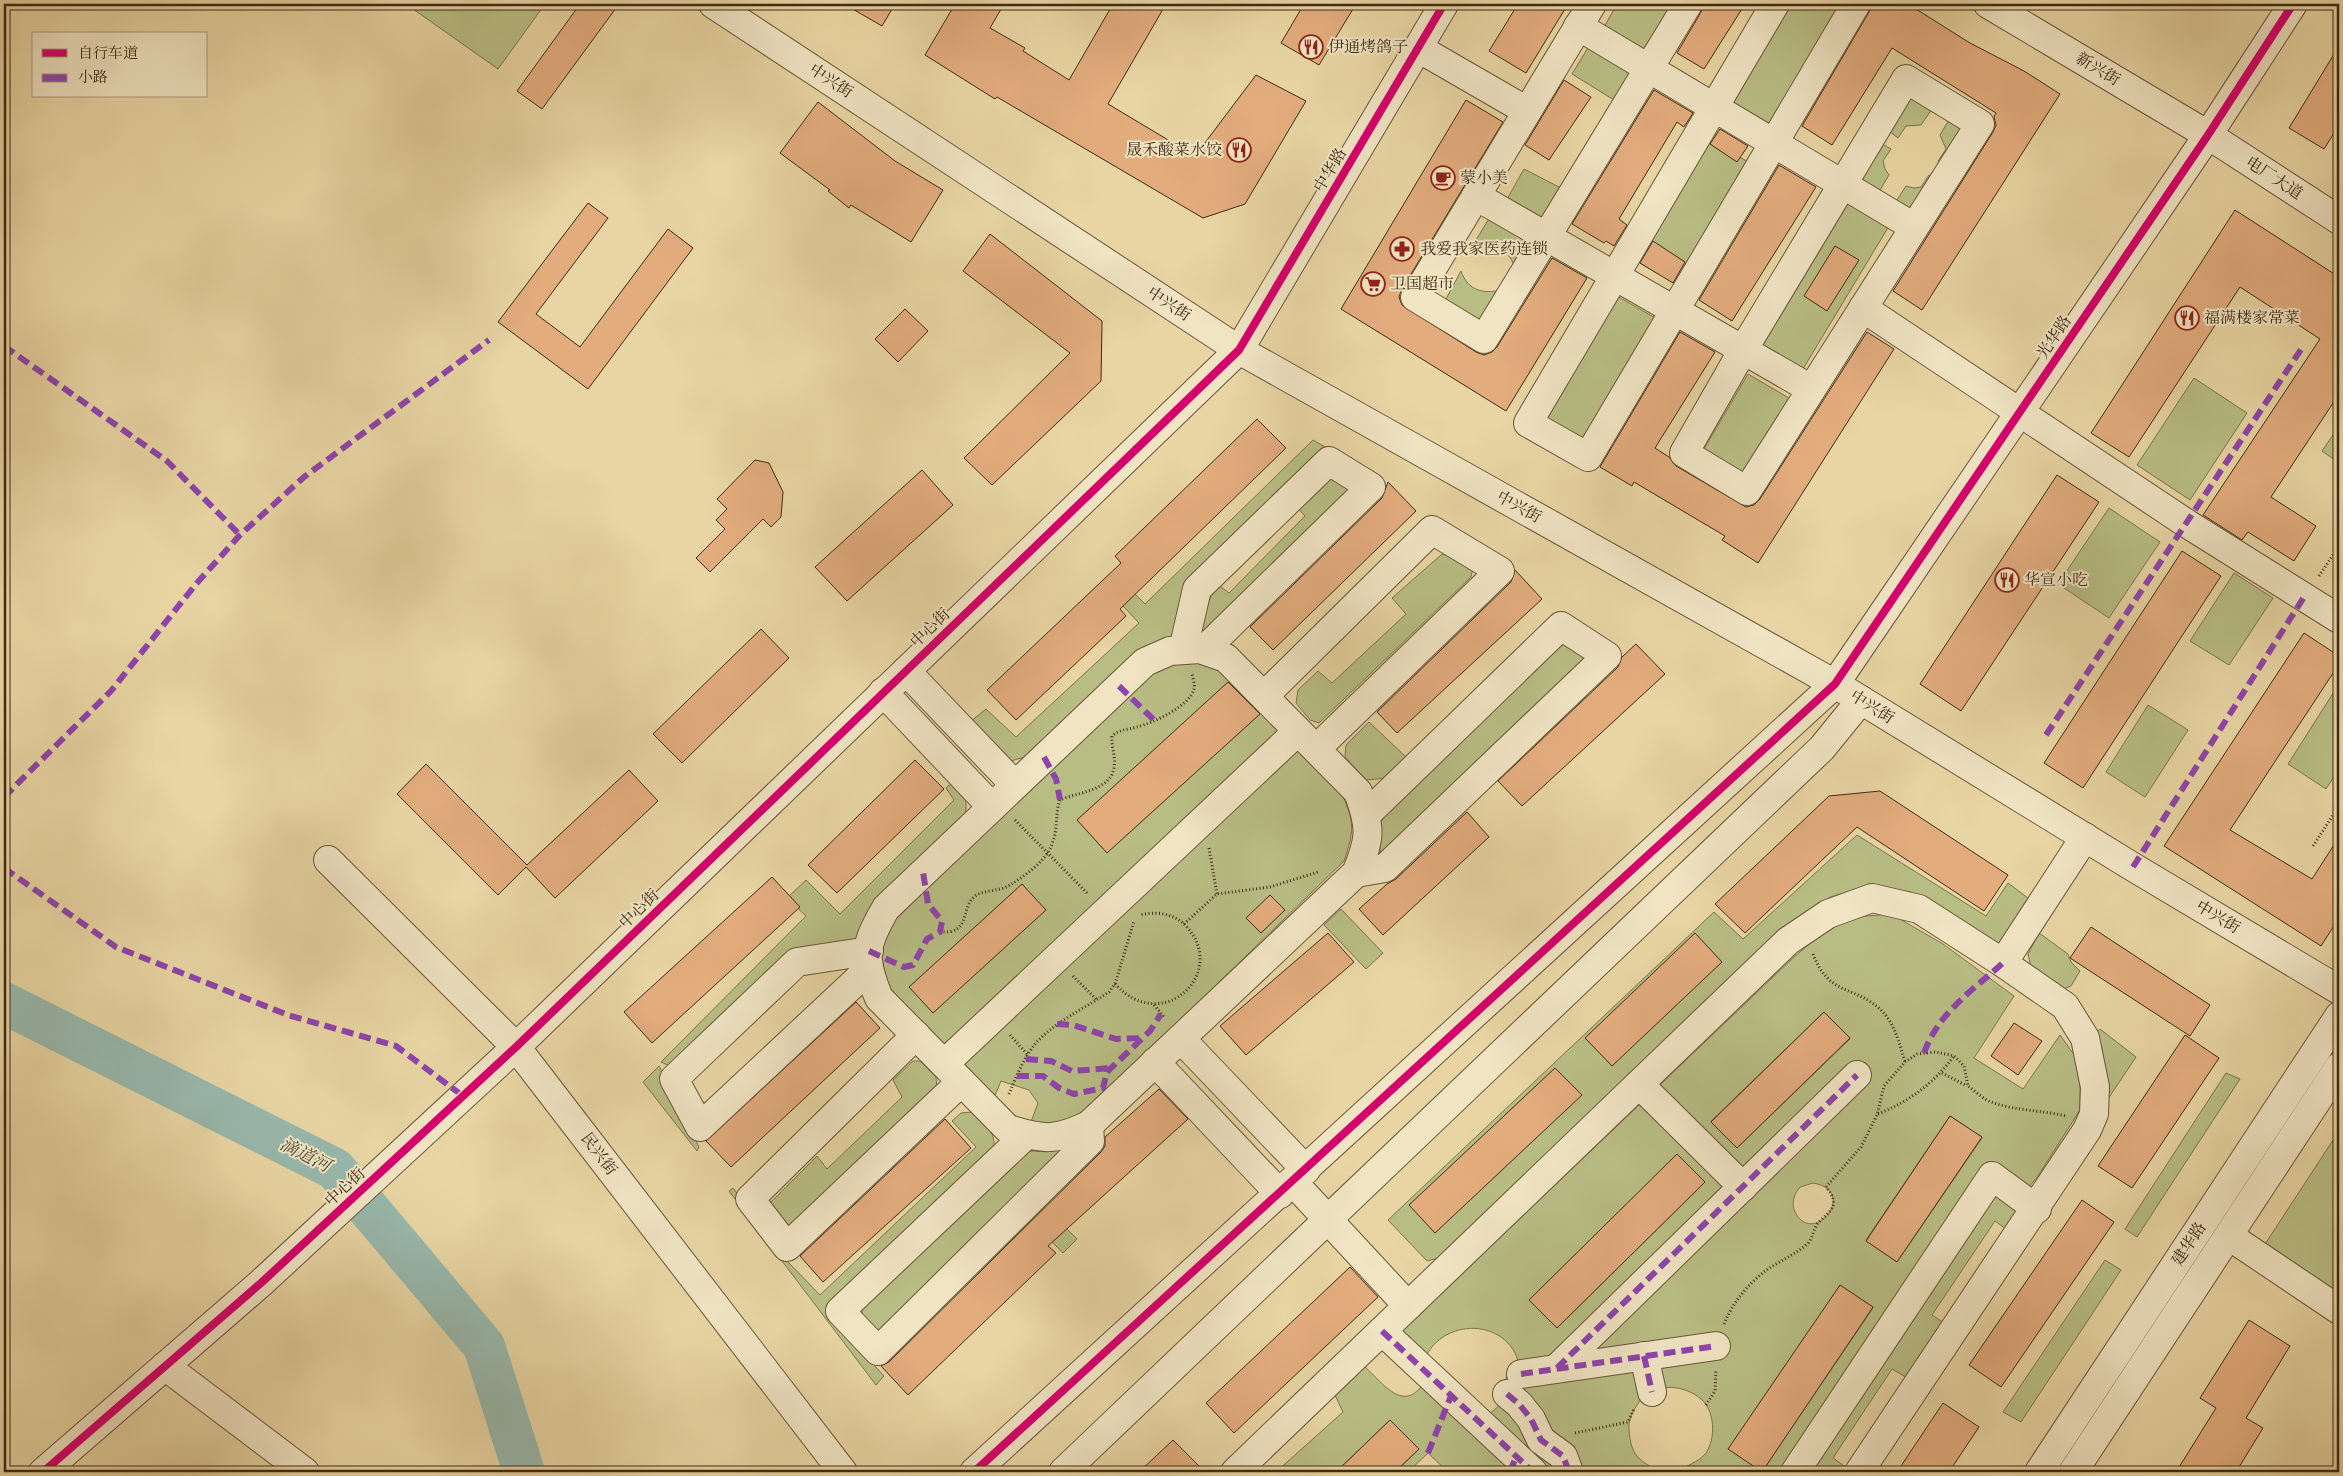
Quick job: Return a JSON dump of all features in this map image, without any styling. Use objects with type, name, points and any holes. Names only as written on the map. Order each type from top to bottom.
[{"type":"street","name":"中兴街","points":[[713,4],[1239,350],[1835,684],[2085,838],[2339,990]]},
{"type":"street","name":"中华路","points":[[1239,350],[1444,4]]},
{"type":"street","points":[[1688,4],[1648,69],[1484,340],[1415,297],[1585,15],[1648,69],[1914,227]]},
{"type":"street","points":[[1775,4],[1528,423],[1588,457],[1856,4]]},
{"type":"street","name":"新兴街","points":[[1988,4],[2208,135]]},
{"type":"street","name":"光华路","points":[[974,1472],[1835,684],[2208,135],[2293,4]]},
{"type":"street","points":[[1418,48],[1527,111]]},
{"type":"street","points":[[1906,79],[1980,124],[1747,491],[1684,453],[1842,184],[1906,79]]},
{"type":"street","name":"电厂大道","points":[[2208,135],[2339,220]]},
{"type":"street","points":[[1476,196],[1811,389]]},
{"type":"street","points":[[1863,308],[2186,523],[2339,619]]},
{"type":"street","name":"中心街","points":[[43,1472],[261,1283],[516,1046],[1239,350]]},
{"type":"street","points":[[1328,462],[1371,487],[1193,650],[1197,588],[1328,462]]},
{"type":"street","points":[[916,1035],[750,1199],[787,1247],[953,1073],[1060,955],[1204,818],[1307,740],[1500,571],[1432,530],[1264,696]]},
{"type":"street","points":[[1356,873],[1385,868],[1607,656],[1561,626],[1366,814]]},
{"type":"street","points":[[1193,650],[1226,658],[1358,792],[1368,821],[1366,850],[1356,873],[1089,1125],[1065,1136],[1036,1138],[1008,1129],[879,998],[868,961],[870,937],[886,908],[1145,662],[1170,651],[1193,650]]},
{"type":"street","points":[[906,670],[1001,798]]},
{"type":"street","points":[[884,692],[1001,798]]},
{"type":"street","points":[[1063,1472],[1822,748],[1861,700]]},
{"type":"street","points":[[2004,963],[2085,838]]},
{"type":"street","name":"民兴街","points":[[328,860],[516,1046],[843,1472]]},
{"type":"street","points":[[1235,1472],[1788,941],[1828,914],[1872,898],[1919,909],[2004,963],[2065,1006],[2085,1038],[2095,1087],[2094,1114],[2088,1130],[2037,1209],[1859,1472]]},
{"type":"street","points":[[868,961],[700,1127],[674,1079],[797,962],[868,961]]},
{"type":"street","name":"建华路","points":[[2038,1472],[2339,1016]]},
{"type":"street","points":[[1181,1038],[1293,1182],[1408,1306]]},
{"type":"street","points":[[1155,1062],[1293,1182]]},
{"type":"street","name":"建华路","points":[[2073,1472],[2339,1067]]},
{"type":"street","points":[[1557,1368],[1857,1075]]},
{"type":"street","points":[[1639,1084],[1743,1187]]},
{"type":"street","points":[[1026,1135],[840,1311],[878,1351],[1090,1141],[1089,1125]]},
{"type":"street","points":[[1790,1468],[1992,1176],[2037,1209]]},
{"type":"street","points":[[2229,1236],[2339,1310]]},
{"type":"street","points":[[1382,1331],[1533,1472]]},
{"type":"street","points":[[1569,1472],[1563,1456],[1541,1440],[1531,1419],[1519,1404],[1514,1384],[1557,1368],[1716,1346]]},
{"type":"street","points":[[1644,1356],[1652,1392]]},
{"type":"street","points":[[165,1366],[305,1472]]},
{"type":"path","points":[[2304,597],[2339,546]]},
{"type":"path","points":[[940,932],[956,930],[963,922],[972,898],[979,894],[998,891],[1034,868],[1047,853],[1053,842],[1056,811],[1060,800],[1105,784],[1112,775],[1115,766],[1111,745],[1112,736],[1118,731],[1138,727],[1168,714],[1190,699],[1194,688],[1191,669],[1193,650]]},
{"type":"path","points":[[1001,798],[1047,853],[1105,912]]},
{"type":"path","points":[[2313,846],[2339,806]]},
{"type":"path","points":[[1204,818],[1217,894]]},
{"type":"path","points":[[1184,924],[1217,894],[1270,887],[1324,870],[1356,873]]},
{"type":"path","points":[[998,1119],[1022,1065],[1036,1043],[1057,1024],[1109,992],[1115,984],[1135,916],[1151,913],[1167,914],[1184,924],[1192,933],[1199,948],[1200,962],[1197,976],[1184,993],[1165,1003],[1151,1005],[1131,998],[1115,984]]},
{"type":"path","points":[[1803,931],[1819,971],[1835,986],[1865,997],[1884,1013],[1895,1032],[1905,1062]]},
{"type":"path","points":[[1060,955],[1073,976],[1097,1000]]},
{"type":"path","points":[[1706,1405],[1715,1391],[1716,1346],[1724,1322],[1739,1296],[1763,1273],[1808,1244],[1819,1223],[1830,1215],[1833,1205],[1830,1193],[1826,1187],[1861,1147],[1877,1115],[1884,1086],[1905,1062],[1917,1054],[1936,1052],[1954,1056],[1964,1066],[1968,1086]]},
{"type":"path","points":[[1877,1115],[1902,1104],[1942,1073],[1954,1056]]},
{"type":"path","points":[[1942,1073],[1968,1086],[1989,1101],[2015,1109],[2046,1111],[2069,1117],[2088,1130]]},
{"type":"path","points":[[1541,1440],[1628,1422],[1643,1397],[1652,1392]]},
{"type":"green space","points":[[406,4],[545,4],[498,69]]},
{"type":"green space","points":[[1617,4],[1671,4],[1645,50],[1604,27]]},
{"type":"green space","points":[[1791,4],[1843,4],[1772,126],[1732,103]]},
{"type":"green space","points":[[1589,46],[1631,72],[1614,100],[1572,74]]},
{"type":"green space","points":[[1912,96],[1932,109],[1921,125],[1906,126],[1898,138],[1889,131]]},
{"type":"green space","points":[[1950,118],[1971,131],[1948,167],[1938,161],[1946,149],[1940,135]]},
{"type":"green space","points":[[1710,140],[1750,163],[1678,285],[1638,262]]},
{"type":"green space","points":[[1881,143],[1891,149],[1883,161],[1889,175],[1879,192],[1858,179]]},
{"type":"green space","points":[[1524,169],[1561,188],[1543,219],[1506,201]]},
{"type":"green space","points":[[1929,175],[1939,181],[1915,216],[1895,203],[1906,186],[1921,187]]},
{"type":"green space","points":[[1849,202],[1889,226],[1800,374],[1760,350]]},
{"type":"green space","points":[[1490,217],[1531,240],[1515,267],[1508,255],[1499,247],[1487,244],[1473,245]]},
{"type":"green space","points":[[1461,271],[1468,283],[1477,290],[1489,292],[1502,290],[1484,320],[1473,319],[1462,314],[1446,299]]},
{"type":"green space","points":[[1617,296],[1657,319],[1585,441],[1546,417]]},
{"type":"green space","points":[[1748,374],[1794,401],[1746,480],[1701,454]]},
{"type":"green space","points":[[2194,378],[2247,413],[2190,500],[2137,465]]},
{"type":"green space","points":[[2339,426],[2339,463],[2322,451]]},
{"type":"green space","points":[[1313,440],[1327,448],[1176,637],[1137,654],[1025,757],[1007,762],[970,722],[986,709],[1016,737],[1139,623],[1109,591],[1121,580],[1145,604]]},
{"type":"green space","points":[[1328,474],[1348,486],[1350,493],[1205,631],[1198,629],[1216,583],[1229,593],[1305,516],[1296,506]]},
{"type":"green space","points":[[2109,508],[2160,542],[2109,618],[2058,584]]},
{"type":"green space","points":[[1452,551],[1473,568],[1471,577],[1319,723],[1310,720],[1296,703],[1298,690],[1318,671],[1332,683],[1406,614],[1392,598],[1441,555]]},
{"type":"green space","points":[[2234,573],[2273,598],[2229,665],[2190,641]]},
{"type":"green space","points":[[1563,639],[1589,661],[1380,861],[1380,815]]},
{"type":"green space","points":[[1198,663],[1219,670],[1342,794],[1352,827],[1344,861],[1087,1110],[1073,1119],[1061,1123],[1031,1122],[1038,1103],[1029,1090],[1001,1081],[994,1098],[895,995],[885,979],[881,947],[892,923],[1145,676],[1167,665]]},
{"type":"green space","points":[[2339,684],[2339,769],[2326,789],[2288,764]]},
{"type":"green space","points":[[2148,705],[2188,730],[2145,797],[2106,772]]},
{"type":"green space","points":[[1369,722],[1406,757],[1386,778],[1366,780],[1345,757],[1346,745]]},
{"type":"green space","points":[[954,781],[965,797],[965,817],[858,938],[832,946],[672,1067],[661,1062],[806,916],[787,898],[806,880],[840,914],[954,800],[946,788]]},
{"type":"green space","points":[[1857,835],[1986,916],[2008,883],[2032,901],[2001,947],[1911,892],[1871,885],[1830,897],[1788,925],[1443,1257],[1427,1261],[1388,1220],[1714,912],[1743,939]]},
{"type":"green space","points":[[1341,909],[1383,953],[1366,969],[1324,925]]},
{"type":"green space","points":[[1891,914],[1943,944],[2014,996],[1974,1058],[2023,1089],[2060,1035],[2080,1063],[2080,1110],[2038,1176],[2015,1204],[2024,1210],[2010,1232],[1995,1221],[1932,1315],[1947,1325],[1911,1380],[1892,1369],[1833,1458],[1847,1468],[1844,1472],[1689,1472],[1683,1468],[1701,1458],[1709,1447],[1713,1432],[1711,1417],[1706,1404],[1694,1394],[1686,1390],[1669,1387],[1652,1391],[1645,1396],[1633,1412],[1629,1426],[1634,1452],[1642,1461],[1661,1472],[1448,1472],[1428,1453],[1408,1472],[1395,1472],[1419,1449],[1390,1420],[1336,1472],[1276,1472],[1343,1412],[1335,1395],[1365,1367],[1393,1393],[1401,1396],[1408,1396],[1416,1392],[1424,1383],[1482,1418],[1494,1410],[1504,1397],[1507,1384],[1506,1377],[1521,1373],[1515,1354],[1505,1340],[1491,1332],[1475,1328],[1458,1330],[1443,1337],[1431,1348],[1423,1364],[1396,1337],[1793,958],[1828,928],[1855,917]],"holes":[[[1824,1012],[1850,1039],[1737,1148],[1711,1121]],[[1950,1116],[1982,1138],[1897,1262],[1866,1240]],[[1677,1155],[1704,1183],[1557,1328],[1529,1300]],[[1813,1183],[1826,1188],[1833,1196],[1833,1205],[1821,1221],[1812,1224],[1803,1221],[1795,1212],[1794,1199],[1800,1187]],[[1840,1285],[1873,1308],[1762,1471]]]},
{"type":"green space","points":[[2039,933],[2068,954],[2071,962],[2080,971],[2071,986],[2061,990],[2031,968],[2028,954]]},
{"type":"green space","points":[[2100,1029],[2136,1057],[2108,1099],[2105,1064],[2094,1035]]},
{"type":"green space","points":[[913,1061],[920,1061],[936,1077],[937,1088],[788,1227],[767,1206],[817,1156],[827,1169],[902,1097],[893,1080]]},
{"type":"green space","points":[[659,1066],[699,1147],[697,1151],[643,1082]]},
{"type":"green space","points":[[2226,1073],[2240,1079],[2137,1237],[2125,1229]]},
{"type":"green space","points":[[973,1112],[993,1136],[994,1148],[992,1156],[827,1313],[884,1376],[876,1385],[729,1191],[733,1188],[788,1262],[820,1295],[976,1147],[952,1121],[961,1113]]},
{"type":"green space","points":[[2339,1131],[2339,1317],[2254,1261]]},
{"type":"green space","points":[[1067,1149],[890,1329],[874,1333],[862,1320],[862,1309],[1017,1158],[1031,1151]]},
{"type":"green space","points":[[1041,1203],[1077,1239],[1063,1253],[1035,1225],[1014,1244],[1011,1233]]},
{"type":"green space","points":[[2105,1260],[2121,1270],[2021,1422],[2003,1412]]},
{"type":"building","points":[[580,4],[619,4],[542,109],[517,91]]},
{"type":"building","points":[[844,4],[895,4],[882,26]]},
{"type":"building","points":[[955,4],[1004,4],[990,28],[1025,48],[1023,51],[1069,80],[1113,4],[1166,4],[1108,104],[1195,156],[1256,75],[1306,101],[1245,204],[1203,218],[997,97],[995,99],[925,55]]},
{"type":"building","points":[[1304,4],[1356,4],[1319,65],[1281,43]]},
{"type":"building","points":[[1518,4],[1568,4],[1526,73],[1489,51]]},
{"type":"building","points":[[1704,4],[1745,4],[1704,69],[1677,53]]},
{"type":"building","points":[[1872,4],[1908,4],[1970,43],[2024,71],[2060,94],[1922,310],[1893,291],[1993,132],[1996,125],[1994,117],[1996,113],[1892,48],[1832,145],[1802,126]]},
{"type":"building","points":[[2339,46],[2339,125],[2324,149],[2289,128]]},
{"type":"building","points":[[1564,80],[1591,97],[1549,160],[1525,145]]},
{"type":"building","points":[[1654,90],[1693,113],[1684,127],[1677,122],[1619,219],[1627,225],[1614,246],[1606,241],[1604,243],[1572,224]]},
{"type":"building","points":[[1466,100],[1503,122],[1402,289],[1399,297],[1402,305],[1476,352],[1484,355],[1492,352],[1497,347],[1552,258],[1587,278],[1506,411],[1341,309]]},
{"type":"building","points":[[818,102],[895,161],[943,190],[911,242],[851,205],[849,208],[828,191],[830,190],[780,153]]},
{"type":"building","points":[[1720,129],[1748,146],[1737,162],[1710,144]]},
{"type":"building","points":[[1779,165],[1816,187],[1732,321],[1699,300]]},
{"type":"building","points":[[588,203],[608,218],[536,314],[580,347],[668,229],[693,248],[588,389],[498,322]]},
{"type":"building","points":[[2235,210],[2339,277],[2339,394],[2271,497],[2316,526],[2294,561],[2248,532],[2242,540],[2203,515],[2320,339],[2240,287],[2129,457],[2091,433]]},
{"type":"building","points":[[990,234],[1102,321],[1101,381],[992,485],[964,458],[1070,353],[963,271]]},
{"type":"building","points":[[1653,241],[1685,262],[1673,283],[1640,263]]},
{"type":"building","points":[[1835,246],[1859,260],[1827,311],[1804,296]]},
{"type":"building","points":[[905,309],[928,331],[898,362],[875,339]]},
{"type":"building","points":[[1680,332],[1715,352],[1655,448],[1669,457],[1676,466],[1746,507],[1754,505],[1760,499],[1867,332],[1894,349],[1758,563],[1722,540],[1725,536],[1634,482],[1632,486],[1600,467]]},
{"type":"building","points":[[1257,419],[1286,448],[1120,609],[1126,616],[1016,720],[987,690],[1121,563],[1115,556]]},
{"type":"building","points":[[755,460],[769,463],[783,492],[781,517],[771,527],[763,519],[710,572],[696,558],[725,529],[716,520],[727,509],[717,499]]},
{"type":"building","points":[[922,470],[953,505],[847,601],[815,567]]},
{"type":"building","points":[[2057,475],[2099,502],[1961,711],[1920,684]]},
{"type":"building","points":[[1388,482],[1416,511],[1273,650],[1250,627],[1382,498]]},
{"type":"building","points":[[2182,551],[2221,576],[2083,788],[2044,763]]},
{"type":"building","points":[[1515,570],[1542,599],[1397,733],[1377,712],[1511,582]]},
{"type":"building","points":[[761,629],[789,658],[682,763],[653,734]]},
{"type":"building","points":[[2304,633],[2339,656],[2339,664],[2230,830],[2312,879],[2339,837],[2339,918],[2321,946],[2164,846]]},
{"type":"building","points":[[1636,644],[1665,674],[1522,806],[1498,781],[1618,667],[1622,657]]},
{"type":"building","points":[[1228,682],[1260,714],[1107,853],[1077,820]]},
{"type":"building","points":[[915,760],[944,789],[837,893],[808,865]]},
{"type":"building","points":[[426,764],[527,865],[629,770],[658,801],[555,898],[526,867],[498,895],[397,794]]},
{"type":"building","points":[[1880,791],[2008,875],[1984,911],[1857,827],[1745,933],[1715,904],[1829,796]]},
{"type":"building","points":[[1467,812],[1489,837],[1383,935],[1359,909],[1387,884],[1396,879]]},
{"type":"building","points":[[772,877],[800,907],[652,1043],[624,1012]]},
{"type":"building","points":[[1022,884],[1046,910],[933,1013],[909,987]]},
{"type":"building","points":[[1270,895],[1285,910],[1261,933],[1246,918]]},
{"type":"building","points":[[2091,927],[2210,1005],[2190,1036],[2070,958]]},
{"type":"building","points":[[1328,933],[1354,962],[1246,1055],[1220,1026]]},
{"type":"building","points":[[1695,933],[1722,962],[1612,1066],[1585,1038]]},
{"type":"building","points":[[856,1002],[880,1028],[731,1167],[706,1141]]},
{"type":"building","points":[[1824,1012],[1850,1038],[1737,1148],[1711,1122]]},
{"type":"building","points":[[2014,1023],[2042,1041],[2018,1075],[1991,1056]]},
{"type":"building","points":[[2185,1035],[2219,1058],[2132,1188],[2098,1166]]},
{"type":"building","points":[[1555,1068],[1582,1095],[1435,1233],[1409,1205]]},
{"type":"building","points":[[1159,1089],[1188,1119],[1048,1246],[1056,1253],[908,1395],[881,1366],[889,1362],[1101,1152],[1105,1146],[1105,1137]]},
{"type":"building","points":[[1950,1116],[1982,1137],[1897,1262],[1866,1241]]},
{"type":"building","points":[[945,1119],[971,1148],[823,1282],[800,1256]]},
{"type":"building","points":[[1677,1154],[1705,1182],[1557,1328],[1529,1300]]},
{"type":"building","points":[[2082,1200],[2114,1222],[2001,1387],[1969,1365]]},
{"type":"building","points":[[1350,1267],[1378,1297],[1234,1433],[1206,1403]]},
{"type":"building","points":[[1840,1285],[1873,1307],[1762,1472],[1728,1449]]},
{"type":"building","points":[[2249,1320],[2290,1346],[2246,1418],[2263,1428],[2236,1472],[2176,1472],[2216,1408],[2200,1398]]},
{"type":"building","points":[[1943,1403],[1979,1427],[1949,1472],[1897,1472]]},
{"type":"building","points":[[1390,1420],[1419,1449],[1395,1472],[1336,1472]]},
{"type":"building","points":[[1173,1440],[1205,1472],[1139,1472]]},
{"type":"waterway","name":"滴道河","points":[[4,1003],[335,1169],[484,1346],[524,1472]]},
{"type":"marked path","points":[[4,797],[111,691],[196,584],[240,535],[304,477],[489,340]]},
{"type":"marked path","points":[[4,346],[167,461],[240,535]]},
{"type":"marked path","points":[[2046,735],[2302,348]]},
{"type":"marked path","points":[[2133,867],[2304,597]]},
{"type":"marked path","points":[[1119,686],[1154,720]]},
{"type":"marked path","points":[[1044,757],[1056,779],[1060,800]]},
{"type":"marked path","points":[[4,868],[116,947],[288,1015],[396,1046],[463,1096]]},
{"type":"marked path","points":[[869,951],[904,967],[913,965],[927,939],[940,932],[942,921],[928,904],[923,872]]},
{"type":"marked path","points":[[1924,1053],[1930,1039],[1947,1014],[2003,963]]},
{"type":"marked path","points":[[1017,1076],[1043,1076],[1059,1088],[1074,1094],[1103,1088],[1107,1072],[1150,1031],[1161,1014]]},
{"type":"marked path","points":[[1057,1024],[1073,1025],[1116,1039],[1142,1038]]},
{"type":"marked path","points":[[1026,1059],[1051,1061],[1072,1071],[1112,1068]]},
{"type":"marked path","points":[[1557,1368],[1857,1075]]},
{"type":"marked path","points":[[1382,1331],[1533,1472]]},
{"type":"marked path","points":[[1521,1374],[1716,1346]]},
{"type":"marked path","points":[[1644,1356],[1652,1392]]},
{"type":"marked path","points":[[1507,1394],[1519,1404],[1531,1419],[1541,1440],[1563,1456],[1569,1472]]},
{"type":"marked path","points":[[1428,1453],[1451,1396]]},
{"type":"marked path","points":[[1510,1472],[1516,1457]]},
{"type":"cycle path","points":[[43,1472],[261,1283],[516,1047],[1239,350],[1444,4]]},
{"type":"cycle path","points":[[974,1472],[1835,684],[2208,135],[2293,4]]},
{"type":"place","name":"伊通烤鸽子","points":[[1311,47]]},
{"type":"place","name":"晟禾酸菜水饺","points":[[1239,150]]},
{"type":"place","name":"蒙小美","points":[[1443,178]]},
{"type":"place","name":"我爱我家医药连锁","points":[[1402,249]]},
{"type":"place","name":"卫国超市","points":[[1373,284]]},
{"type":"place","name":"福满楼家常菜","points":[[2187,318]]},
{"type":"place","name":"华宣小吃","points":[[2007,580]]}]
